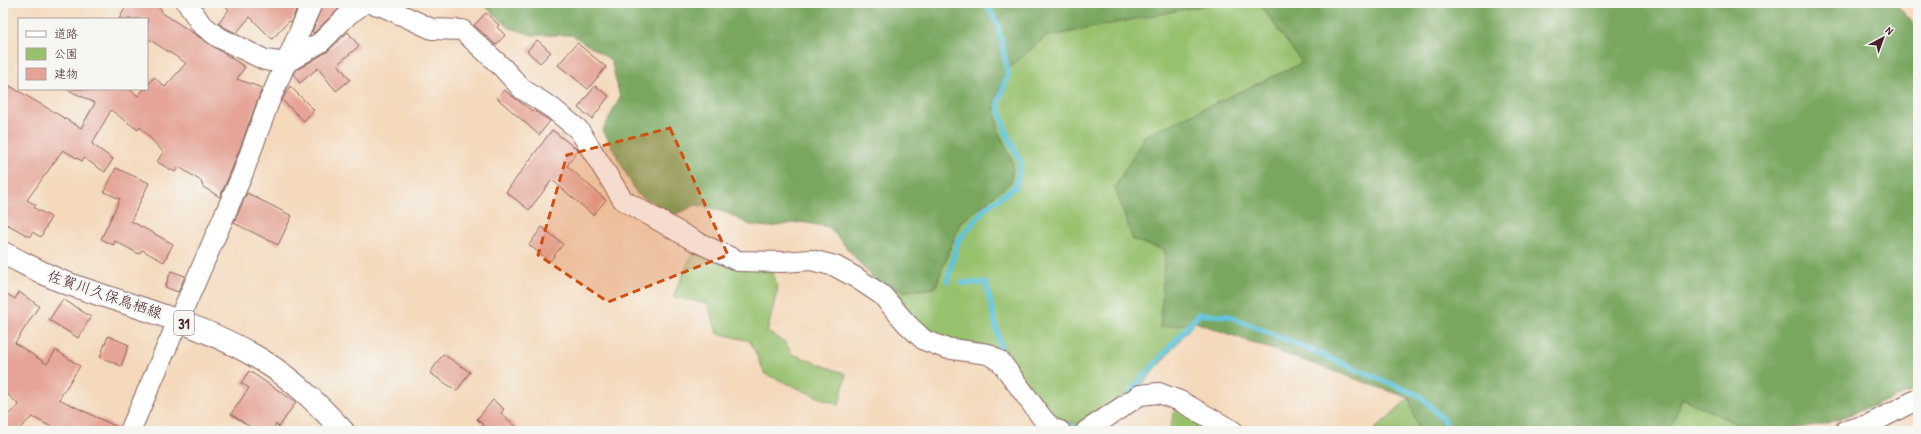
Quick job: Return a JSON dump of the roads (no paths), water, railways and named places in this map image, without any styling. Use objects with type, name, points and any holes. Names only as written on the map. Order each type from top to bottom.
[{"type":"main road","name":"佐賀川久保鳥栖線","points":[[3,253],[66,282],[177,320],[221,338],[263,361],[288,378],[322,408],[343,431]]},
{"type":"street","points":[[187,3],[201,24],[218,37],[265,60],[286,63],[321,42],[349,14],[365,3]]},
{"type":"street","points":[[130,431],[177,320],[243,173],[268,104],[312,3]]},
{"type":"street","points":[[370,3],[382,6],[432,29],[462,30],[503,68],[522,89],[552,108],[579,130],[623,200],[693,240],[738,261],[783,262],[811,260],[835,266],[882,295],[907,324],[924,340],[945,348],[988,354],[1001,362],[1043,419],[1052,428],[1060,431]]},
{"type":"street","points":[[1086,431],[1140,395],[1159,393],[1180,401],[1233,431]]},
{"type":"street","points":[[1845,431],[1868,425],[1918,399]]},
{"type":"waterway","points":[[947,281],[958,241],[986,207],[1015,187],[1021,163],[1006,132],[998,103],[1008,74],[998,25],[986,3]]},
{"type":"waterway","points":[[1914,3],[1918,11]]},
{"type":"waterway","points":[[962,283],[986,283],[1003,357]]},
{"type":"waterway","points":[[1131,391],[1199,314],[1229,316],[1420,396],[1445,421],[1444,431]]},
{"type":"waterway","points":[[1062,424],[1079,429],[1082,427]]}]
